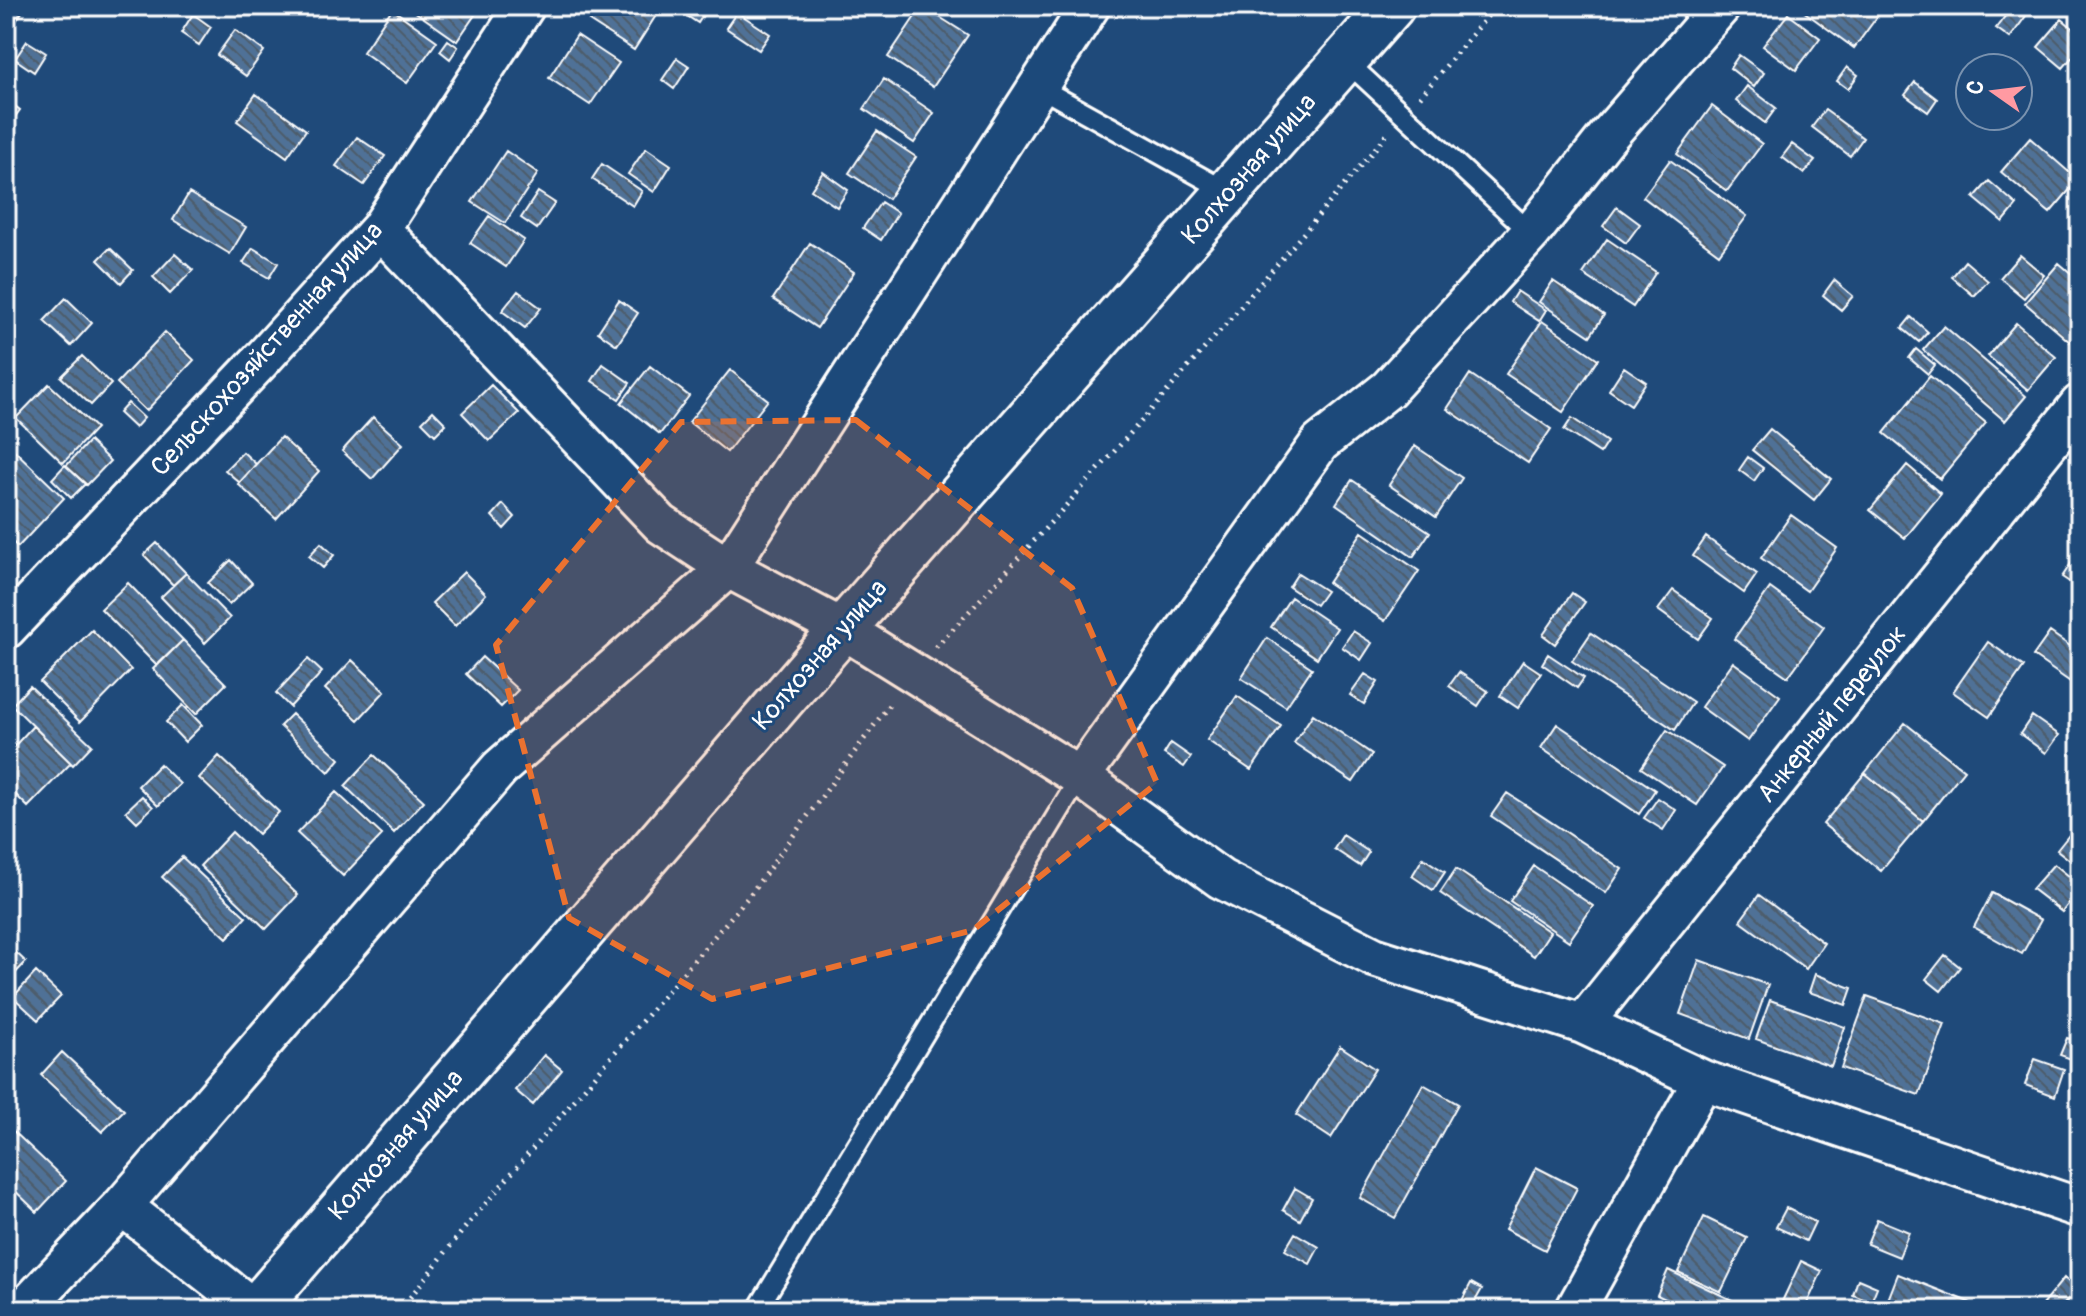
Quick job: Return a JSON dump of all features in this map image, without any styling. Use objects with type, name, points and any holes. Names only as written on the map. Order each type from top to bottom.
[{"type":"main road","name":"Колхозная улица","points":[[255,1310],[843,629],[1392,6]]},
{"type":"street","name":"Сельскохозяйственная улица","points":[[6,629],[264,357],[380,229],[525,6]]},
{"type":"street","points":[[23,1310],[122,1206],[500,768],[728,568],[1090,6]]},
{"type":"street","points":[[1080,777],[1320,443],[1388,389],[1531,233],[1607,137],[1721,6]]},
{"type":"street","points":[[380,229],[661,524],[728,568],[843,629],[1080,777],[1221,879],[1374,957],[1583,1024],[1703,1080],[2080,1208]]},
{"type":"street","name":"Анкерный переулок","points":[[1583,1024],[2080,404]]},
{"type":"street","points":[[1575,1310],[1703,1080]]},
{"type":"street","points":[[122,1206],[255,1310]]},
{"type":"lane","points":[[1345,60],[1531,233]]},
{"type":"lane","points":[[1037,86],[1228,192]]},
{"type":"lane","points":[[757,1310],[1080,777]]},
{"type":"highlighted area","points":[[856,420],[1072,588],[1157,783],[973,930],[712,999],[569,918],[496,645],[681,422]]},
{"type":"building","points":[[6,6],[26,6],[10,30],[6,28]]},
{"type":"building","points":[[407,6],[481,6],[457,41]]},
{"type":"building","points":[[598,6],[662,6],[634,50],[589,21]]},
{"type":"building","points":[[685,6],[709,6],[698,23],[681,12]]},
{"type":"building","points":[[922,6],[968,35],[933,87],[888,57]]},
{"type":"building","points":[[1885,6],[1854,48],[1799,8]]},
{"type":"building","points":[[2013,6],[2033,6],[2010,38],[1996,28]]},
{"type":"building","points":[[392,9],[437,41],[407,83],[363,52]]},
{"type":"building","points":[[737,12],[770,34],[759,50],[726,28]]},
{"type":"building","points":[[193,14],[211,27],[199,45],[181,33]]},
{"type":"building","points":[[1788,14],[1820,38],[1796,70],[1763,46]]},
{"type":"building","points":[[2062,19],[2080,34],[2080,48],[2063,68],[2038,47]]},
{"type":"building","points":[[235,30],[264,51],[246,76],[217,55]]},
{"type":"building","points":[[577,35],[619,63],[590,105],[549,78]]},
{"type":"building","points":[[448,40],[458,47],[450,59],[440,51]]},
{"type":"building","points":[[27,41],[46,53],[34,72],[15,59]]},
{"type":"building","points":[[1739,55],[1764,73],[1754,87],[1730,68]]},
{"type":"building","points":[[677,58],[689,66],[674,89],[662,80]]},
{"type":"building","points":[[1847,67],[1858,75],[1848,89],[1837,81]]},
{"type":"building","points":[[884,79],[934,113],[914,143],[864,109]]},
{"type":"building","points":[[1915,82],[1937,99],[1928,112],[1905,95]]},
{"type":"building","points":[[1747,86],[1776,108],[1765,123],[1736,101]]},
{"type":"building","points":[[256,94],[306,130],[287,157],[237,121]]},
{"type":"building","points":[[6,99],[20,110],[6,129]]},
{"type":"building","points":[[1712,106],[1762,144],[1727,191],[1677,154]]},
{"type":"building","points":[[1825,110],[1863,138],[1850,156],[1812,127]]},
{"type":"building","points":[[877,131],[916,157],[888,199],[849,173]]},
{"type":"building","points":[[357,137],[385,156],[364,185],[336,166]]},
{"type":"building","points":[[2030,138],[2078,180],[2050,213],[2001,172]]},
{"type":"building","points":[[1792,144],[1815,161],[1804,174],[1782,157]]},
{"type":"building","points":[[646,148],[671,165],[654,192],[628,174]]},
{"type":"building","points":[[506,151],[538,173],[505,223],[472,202]]},
{"type":"building","points":[[1670,160],[1747,216],[1719,254],[1643,197]]},
{"type":"building","points":[[602,164],[642,191],[633,206],[592,179]]},
{"type":"building","points":[[823,172],[848,190],[837,207],[811,190]]},
{"type":"building","points":[[1989,181],[2017,205],[2003,222],[1974,198]]},
{"type":"building","points":[[538,192],[555,203],[537,229],[521,218]]},
{"type":"building","points":[[189,193],[246,227],[230,254],[173,220]]},
{"type":"building","points":[[881,202],[898,213],[881,240],[863,228]]},
{"type":"building","points":[[1617,207],[1640,224],[1626,243],[1603,226]]},
{"type":"building","points":[[489,216],[524,240],[506,267],[470,243]]},
{"type":"building","points":[[1607,239],[1656,272],[1633,307],[1583,274]]},
{"type":"building","points":[[810,243],[854,272],[817,328],[773,299]]},
{"type":"building","points":[[110,248],[133,270],[121,283],[98,260]]},
{"type":"building","points":[[253,248],[278,263],[269,278],[243,263]]},
{"type":"building","points":[[175,254],[193,270],[170,294],[153,277]]},
{"type":"building","points":[[2020,255],[2044,275],[2024,298],[2000,278]]},
{"type":"building","points":[[1965,261],[1988,281],[1974,296],[1952,277]]},
{"type":"building","points":[[2059,263],[2080,281],[2080,331],[2070,342],[2025,303]]},
{"type":"building","points":[[1834,280],[1853,296],[1841,310],[1823,295]]},
{"type":"building","points":[[1553,281],[1604,315],[1590,336],[1539,302]]},
{"type":"building","points":[[518,291],[541,308],[525,328],[502,311]]},
{"type":"building","points":[[1517,291],[1546,310],[1539,321],[1510,302]]},
{"type":"building","points":[[66,298],[92,323],[71,346],[44,321]]},
{"type":"building","points":[[619,300],[638,313],[617,345],[598,332]]},
{"type":"building","points":[[1911,317],[1928,332],[1919,342],[1902,328]]},
{"type":"building","points":[[1542,321],[1598,359],[1563,412],[1506,374]]},
{"type":"building","points":[[2016,323],[2056,357],[2028,390],[1988,356]]},
{"type":"building","points":[[1944,326],[2026,396],[2005,421],[1923,350]]},
{"type":"building","points":[[165,332],[194,360],[146,411],[117,383]]},
{"type":"building","points":[[1916,349],[1935,365],[1928,374],[1909,358]]},
{"type":"building","points":[[82,356],[111,384],[91,405],[61,377]]},
{"type":"building","points":[[603,364],[630,383],[619,399],[592,381]]},
{"type":"building","points":[[650,366],[689,396],[660,434],[621,403]]},
{"type":"building","points":[[1624,367],[1646,382],[1631,405],[1609,390]]},
{"type":"building","points":[[730,370],[768,400],[727,452],[689,422]]},
{"type":"building","points":[[1470,374],[1551,429],[1528,463],[1447,409]]},
{"type":"building","points":[[1930,376],[1986,423],[1940,479],[1884,433]]},
{"type":"building","points":[[49,384],[96,428],[63,463],[16,418]]},
{"type":"building","points":[[491,385],[519,413],[489,441],[462,413]]},
{"type":"building","points":[[128,403],[144,418],[135,428],[119,413]]},
{"type":"building","points":[[433,411],[446,424],[435,435],[422,422]]},
{"type":"building","points":[[373,417],[403,444],[372,479],[342,451]]},
{"type":"building","points":[[1572,418],[1607,442],[1600,453],[1564,430]]},
{"type":"building","points":[[1770,429],[1831,479],[1814,500],[1752,450]]},
{"type":"building","points":[[281,437],[319,471],[276,519],[238,484]]},
{"type":"building","points":[[89,441],[110,461],[87,485],[66,466]]},
{"type":"building","points":[[8,444],[64,498],[18,547],[6,536]]},
{"type":"building","points":[[1415,446],[1462,478],[1436,517],[1389,485]]},
{"type":"building","points":[[243,452],[256,464],[240,483],[225,470]]},
{"type":"building","points":[[1748,457],[1763,468],[1754,481],[1739,470]]},
{"type":"building","points":[[65,465],[85,484],[71,498],[52,479]]},
{"type":"building","points":[[1907,465],[1941,494],[1905,538],[1870,510]]},
{"type":"building","points":[[1352,480],[1430,532],[1413,557],[1336,504]]},
{"type":"building","points":[[503,504],[515,517],[504,529],[492,516]]},
{"type":"building","points":[[1791,515],[1837,548],[1807,591],[1761,558]]},
{"type":"building","points":[[1362,532],[1419,571],[1385,621],[1328,583]]},
{"type":"building","points":[[1706,537],[1757,574],[1744,593],[1693,556]]},
{"type":"building","points":[[157,543],[186,573],[173,585],[144,555]]},
{"type":"building","points":[[321,543],[334,555],[323,568],[309,556]]},
{"type":"building","points":[[2080,550],[2080,589],[2062,577]]},
{"type":"building","points":[[231,560],[252,583],[229,605],[208,583]]},
{"type":"building","points":[[464,572],[486,594],[455,626],[432,603]]},
{"type":"building","points":[[186,573],[230,618],[205,643],[161,597]]},
{"type":"building","points":[[1298,573],[1326,591],[1316,605],[1289,587]]},
{"type":"building","points":[[128,583],[183,640],[157,666],[101,609]]},
{"type":"building","points":[[1770,588],[1824,627],[1788,677],[1734,639]]},
{"type":"building","points":[[1673,590],[1713,618],[1698,639],[1658,610]]},
{"type":"building","points":[[1572,593],[1585,602],[1555,644],[1543,635]]},
{"type":"building","points":[[1291,597],[1337,628],[1317,658],[1271,627]]},
{"type":"building","points":[[92,630],[131,670],[80,722],[40,682]]},
{"type":"building","points":[[1353,631],[1372,643],[1361,660],[1342,647]]},
{"type":"building","points":[[2050,632],[2080,653],[2080,681],[2076,686],[2033,656]]},
{"type":"building","points":[[1591,633],[1693,702],[1675,730],[1572,661]]},
{"type":"building","points":[[1267,638],[1312,668],[1286,707],[1241,678]]},
{"type":"building","points":[[183,640],[226,684],[196,714],[153,669]]},
{"type":"building","points":[[1988,642],[2024,667],[1989,717],[1953,692]]},
{"type":"building","points":[[1548,654],[1584,678],[1577,688],[1542,664]]},
{"type":"building","points":[[482,657],[518,690],[501,707],[466,674]]},
{"type":"building","points":[[308,659],[322,672],[290,707],[276,693]]},
{"type":"building","points":[[352,660],[385,691],[358,720],[325,689]]},
{"type":"building","points":[[1523,661],[1541,673],[1518,708],[1500,696]]},
{"type":"building","points":[[1733,662],[1780,696],[1748,741],[1701,707]]},
{"type":"building","points":[[1459,672],[1488,691],[1478,706],[1449,686]]},
{"type":"building","points":[[1365,674],[1378,682],[1364,704],[1350,695]]},
{"type":"building","points":[[30,686],[92,745],[73,765],[12,705]]},
{"type":"building","points":[[1237,696],[1281,726],[1251,770],[1207,740]]},
{"type":"building","points":[[183,705],[202,725],[185,742],[166,722]]},
{"type":"building","points":[[292,714],[340,759],[329,772],[280,726]]},
{"type":"building","points":[[1313,714],[1372,754],[1353,782],[1294,743]]},
{"type":"building","points":[[2032,716],[2059,735],[2046,753],[2020,734]]},
{"type":"building","points":[[1905,723],[1964,770],[1923,821],[1865,773]]},
{"type":"building","points":[[1557,724],[1655,790],[1639,814],[1541,748]]},
{"type":"building","points":[[33,726],[71,763],[28,807],[6,785],[6,755]]},
{"type":"building","points":[[1667,730],[1723,767],[1697,805],[1641,768]]},
{"type":"building","points":[[1171,743],[1191,757],[1184,767],[1164,754]]},
{"type":"building","points":[[374,755],[424,801],[394,833],[345,786]]},
{"type":"building","points":[[219,756],[279,812],[258,834],[199,778]]},
{"type":"building","points":[[160,764],[180,784],[158,806],[138,786]]},
{"type":"building","points":[[1865,773],[1923,821],[1881,871],[1823,824]]},
{"type":"building","points":[[336,792],[382,835],[343,876],[297,833]]},
{"type":"building","points":[[1507,793],[1622,869],[1606,893],[1491,816]]},
{"type":"building","points":[[142,796],[153,807],[137,822],[126,811]]},
{"type":"building","points":[[1658,798],[1676,810],[1663,830],[1644,818]]},
{"type":"building","points":[[2077,825],[2080,827],[2080,868],[2057,850]]},
{"type":"building","points":[[232,832],[298,895],[266,929],[200,866]]},
{"type":"building","points":[[1343,835],[1369,852],[1360,866],[1334,849]]},
{"type":"building","points":[[182,857],[246,917],[227,938],[162,877]]},
{"type":"building","points":[[1423,858],[1445,872],[1433,890],[1412,876]]},
{"type":"building","points":[[2054,864],[2080,885],[2062,912],[2032,889]]},
{"type":"building","points":[[1534,866],[1593,906],[1569,941],[1510,901]]},
{"type":"building","points":[[1456,869],[1550,932],[1534,956],[1440,893]]},
{"type":"building","points":[[1992,893],[2041,920],[2022,954],[1974,927]]},
{"type":"building","points":[[1759,895],[1824,943],[1806,969],[1740,921]]},
{"type":"building","points":[[6,943],[26,962],[6,983]]},
{"type":"building","points":[[1945,955],[1960,967],[1941,991],[1926,979]]},
{"type":"building","points":[[1699,960],[1768,985],[1749,1039],[1680,1014]]},
{"type":"building","points":[[36,972],[61,996],[38,1020],[13,997]]},
{"type":"building","points":[[1815,974],[1852,988],[1846,1005],[1809,992]]},
{"type":"building","points":[[1867,996],[1945,1024],[1919,1095],[1841,1068]]},
{"type":"building","points":[[1770,1000],[1845,1027],[1831,1066],[1756,1039]]},
{"type":"building","points":[[2067,1038],[2080,1042],[2080,1062],[2060,1055]]},
{"type":"building","points":[[1340,1046],[1375,1069],[1331,1138],[1296,1115]]},
{"type":"building","points":[[62,1052],[124,1110],[102,1132],[41,1075]]},
{"type":"building","points":[[544,1055],[562,1070],[533,1105],[515,1090]]},
{"type":"building","points":[[2035,1059],[2064,1069],[2055,1096],[2025,1085]]},
{"type":"building","points":[[1423,1084],[1458,1104],[1395,1218],[1360,1198]]},
{"type":"building","points":[[6,1124],[66,1181],[37,1212],[6,1182]]},
{"type":"building","points":[[1536,1167],[1577,1188],[1545,1250],[1505,1229]]},
{"type":"building","points":[[1295,1188],[1312,1198],[1300,1220],[1283,1210]]},
{"type":"building","points":[[1786,1208],[1815,1222],[1806,1241],[1776,1227]]},
{"type":"building","points":[[1704,1217],[1747,1238],[1721,1292],[1678,1272]]},
{"type":"building","points":[[1877,1219],[1909,1232],[1899,1257],[1867,1244]]},
{"type":"building","points":[[1295,1233],[1319,1247],[1310,1264],[1285,1250]]},
{"type":"building","points":[[1801,1261],[1822,1271],[1804,1310],[1778,1310]]},
{"type":"building","points":[[1668,1270],[1732,1300],[1727,1310],[1688,1310],[1657,1295]]},
{"type":"building","points":[[1898,1274],[1979,1306],[1977,1310],[1884,1310]]},
{"type":"building","points":[[2064,1278],[2077,1289],[2059,1310],[2049,1310],[2042,1305]]},
{"type":"building","points":[[1858,1279],[1877,1287],[1871,1302],[1853,1295]]},
{"type":"building","points":[[1471,1283],[1482,1289],[1470,1310],[1466,1310],[1459,1306]]}]
